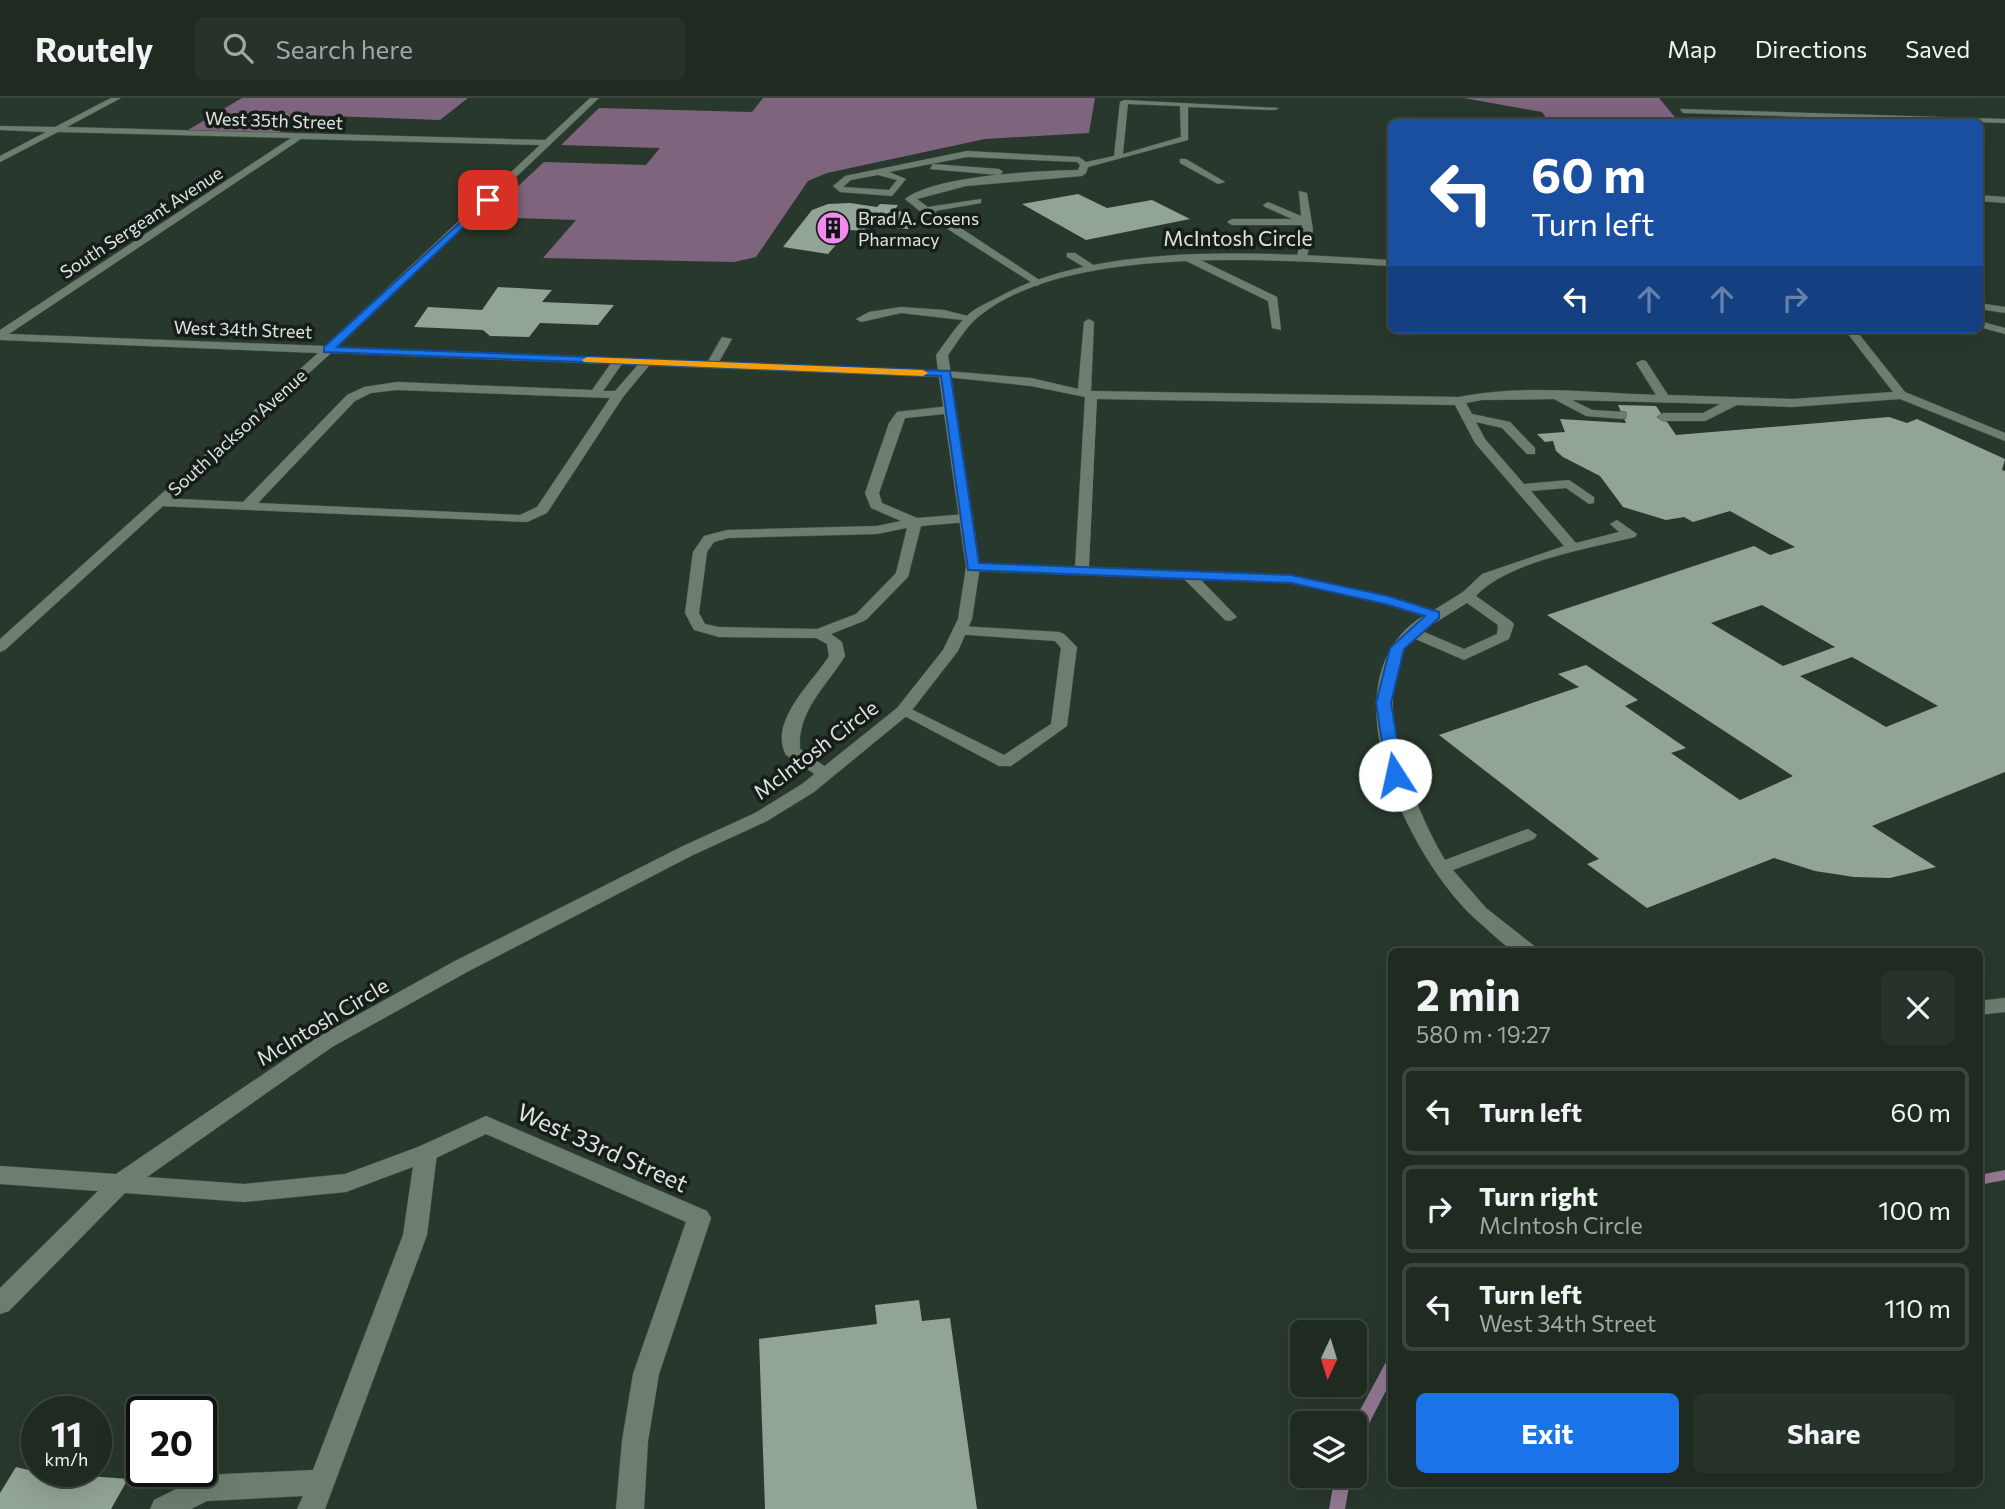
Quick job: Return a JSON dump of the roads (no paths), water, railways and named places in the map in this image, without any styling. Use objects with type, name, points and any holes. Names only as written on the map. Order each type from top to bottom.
[{"type":"street","points":[[0,159],[117,98]]},
{"type":"street","name":"South Jackson Avenue","points":[[0,648],[328,350],[595,98]]},
{"type":"street","points":[[1118,158],[1124,100],[1275,108]]},
{"type":"street","points":[[1084,165],[1185,138],[1184,104]]},
{"type":"street","points":[[1689,119],[1680,108],[1955,119]]},
{"type":"street","points":[[1983,120],[2005,121]]},
{"type":"street","name":"West 35th Street","points":[[0,128],[548,143]]},
{"type":"street","name":"South Sergeant Avenue","points":[[0,336],[300,136]]},
{"type":"street","points":[[878,172],[902,179],[892,193],[840,189],[838,186],[848,178],[967,154],[1079,160],[1084,165]]},
{"type":"street","points":[[1183,161],[1221,182]]},
{"type":"street","points":[[911,165],[1031,175],[1082,173],[1084,165]]},
{"type":"street","points":[[1031,175],[939,190],[910,199],[1037,283]]},
{"type":"street","points":[[1302,193],[1307,222],[1307,242],[1302,259]]},
{"type":"street","points":[[1983,198],[2005,200]]},
{"type":"street","points":[[924,210],[978,201]]},
{"type":"street","points":[[1268,205],[1307,222]]},
{"type":"street","points":[[1232,222],[1307,222]]},
{"type":"street","points":[[1071,255],[1093,268]]},
{"type":"street","points":[[1186,257],[1273,299],[1277,328]]},
{"type":"street","name":"McIntosh Circle","points":[[0,1304],[121,1183],[325,1042],[460,967],[687,851],[761,817],[825,773],[903,711],[950,651],[960,631],[972,590],[973,567],[967,518],[942,355],[950,339],[971,318],[1001,299],[1037,283],[1093,268],[1186,257],[1388,262]]},
{"type":"street","points":[[1983,307],[2005,310]]},
{"type":"street","points":[[861,320],[881,312],[901,311],[971,318]]},
{"type":"street","points":[[1082,569],[1089,322]]},
{"type":"street","points":[[1983,325],[2005,331]]},
{"type":"street","points":[[1852,333],[1901,395],[2005,437]]},
{"type":"street","name":"West 34th Street","points":[[0,336],[946,373],[1031,382],[1088,394],[1460,401],[1482,396],[1554,396],[1792,403],[1901,395]]},
{"type":"street","points":[[712,365],[726,339]]},
{"type":"street","points":[[596,393],[618,361]]},
{"type":"street","points":[[159,502],[509,519],[531,516],[542,510],[618,394],[646,362]]},
{"type":"street","points":[[1642,363],[1664,399]]},
{"type":"street","points":[[247,506],[351,398],[368,390],[397,386],[618,394]]},
{"type":"street","points":[[1554,396],[1590,413],[1622,415]]},
{"type":"street","points":[[1460,401],[1479,440],[1573,548]]},
{"type":"street","points":[[1662,417],[1705,417],[1735,401]]},
{"type":"street","points":[[915,522],[876,505],[872,493],[895,423],[901,415],[950,410]]},
{"type":"street","points":[[1469,417],[1506,425],[1531,451]]},
{"type":"street","points":[[1553,471],[1589,500]]},
{"type":"street","points":[[1520,488],[1569,484]]},
{"type":"street","points":[[915,522],[903,574],[861,617],[819,634],[719,632],[699,627],[692,613],[700,552],[709,539],[727,534],[877,530],[915,522],[967,518]]},
{"type":"street","points":[[1526,948],[1488,920],[1457,890],[1417,832],[1395,775],[1383,703],[1397,648],[1434,615],[1467,596],[1485,577],[1573,548],[1630,534],[1617,524]]},
{"type":"street","points":[[973,567],[1082,569],[1190,578],[1291,579],[1388,600],[1434,615]]},
{"type":"street","points":[[1190,578],[1230,617]]},
{"type":"street","points":[[1412,632],[1464,655],[1504,636],[1506,624],[1467,596]]},
{"type":"street","points":[[903,711],[1005,762],[1059,726],[1069,647],[1059,637],[960,631]]},
{"type":"street","points":[[819,634],[834,642],[836,656],[829,671],[804,700],[788,732],[792,751],[825,773]]},
{"type":"street","points":[[1442,868],[1528,835]]},
{"type":"street","points":[[1983,1008],[2005,1005]]},
{"type":"street","name":"West 33rd Street","points":[[121,1183],[244,1193],[346,1183],[426,1153],[486,1124],[699,1218],[646,1374],[635,1441],[630,1509]]},
{"type":"street","points":[[311,1509],[415,1235],[426,1153]]},
{"type":"street","points":[[0,1175],[121,1183]]},
{"type":"street","points":[[164,1509],[204,1488],[321,1482]]},
{"type":"waterway","points":[[1983,1179],[2005,1175]]},
{"type":"waterway","points":[[1367,1412],[1388,1373]]},
{"type":"waterway","points":[[1337,1509],[1341,1488]]},
{"type":"place","name":"Brad A. Cosens Pharmacy","points":[[833,228]]}]
